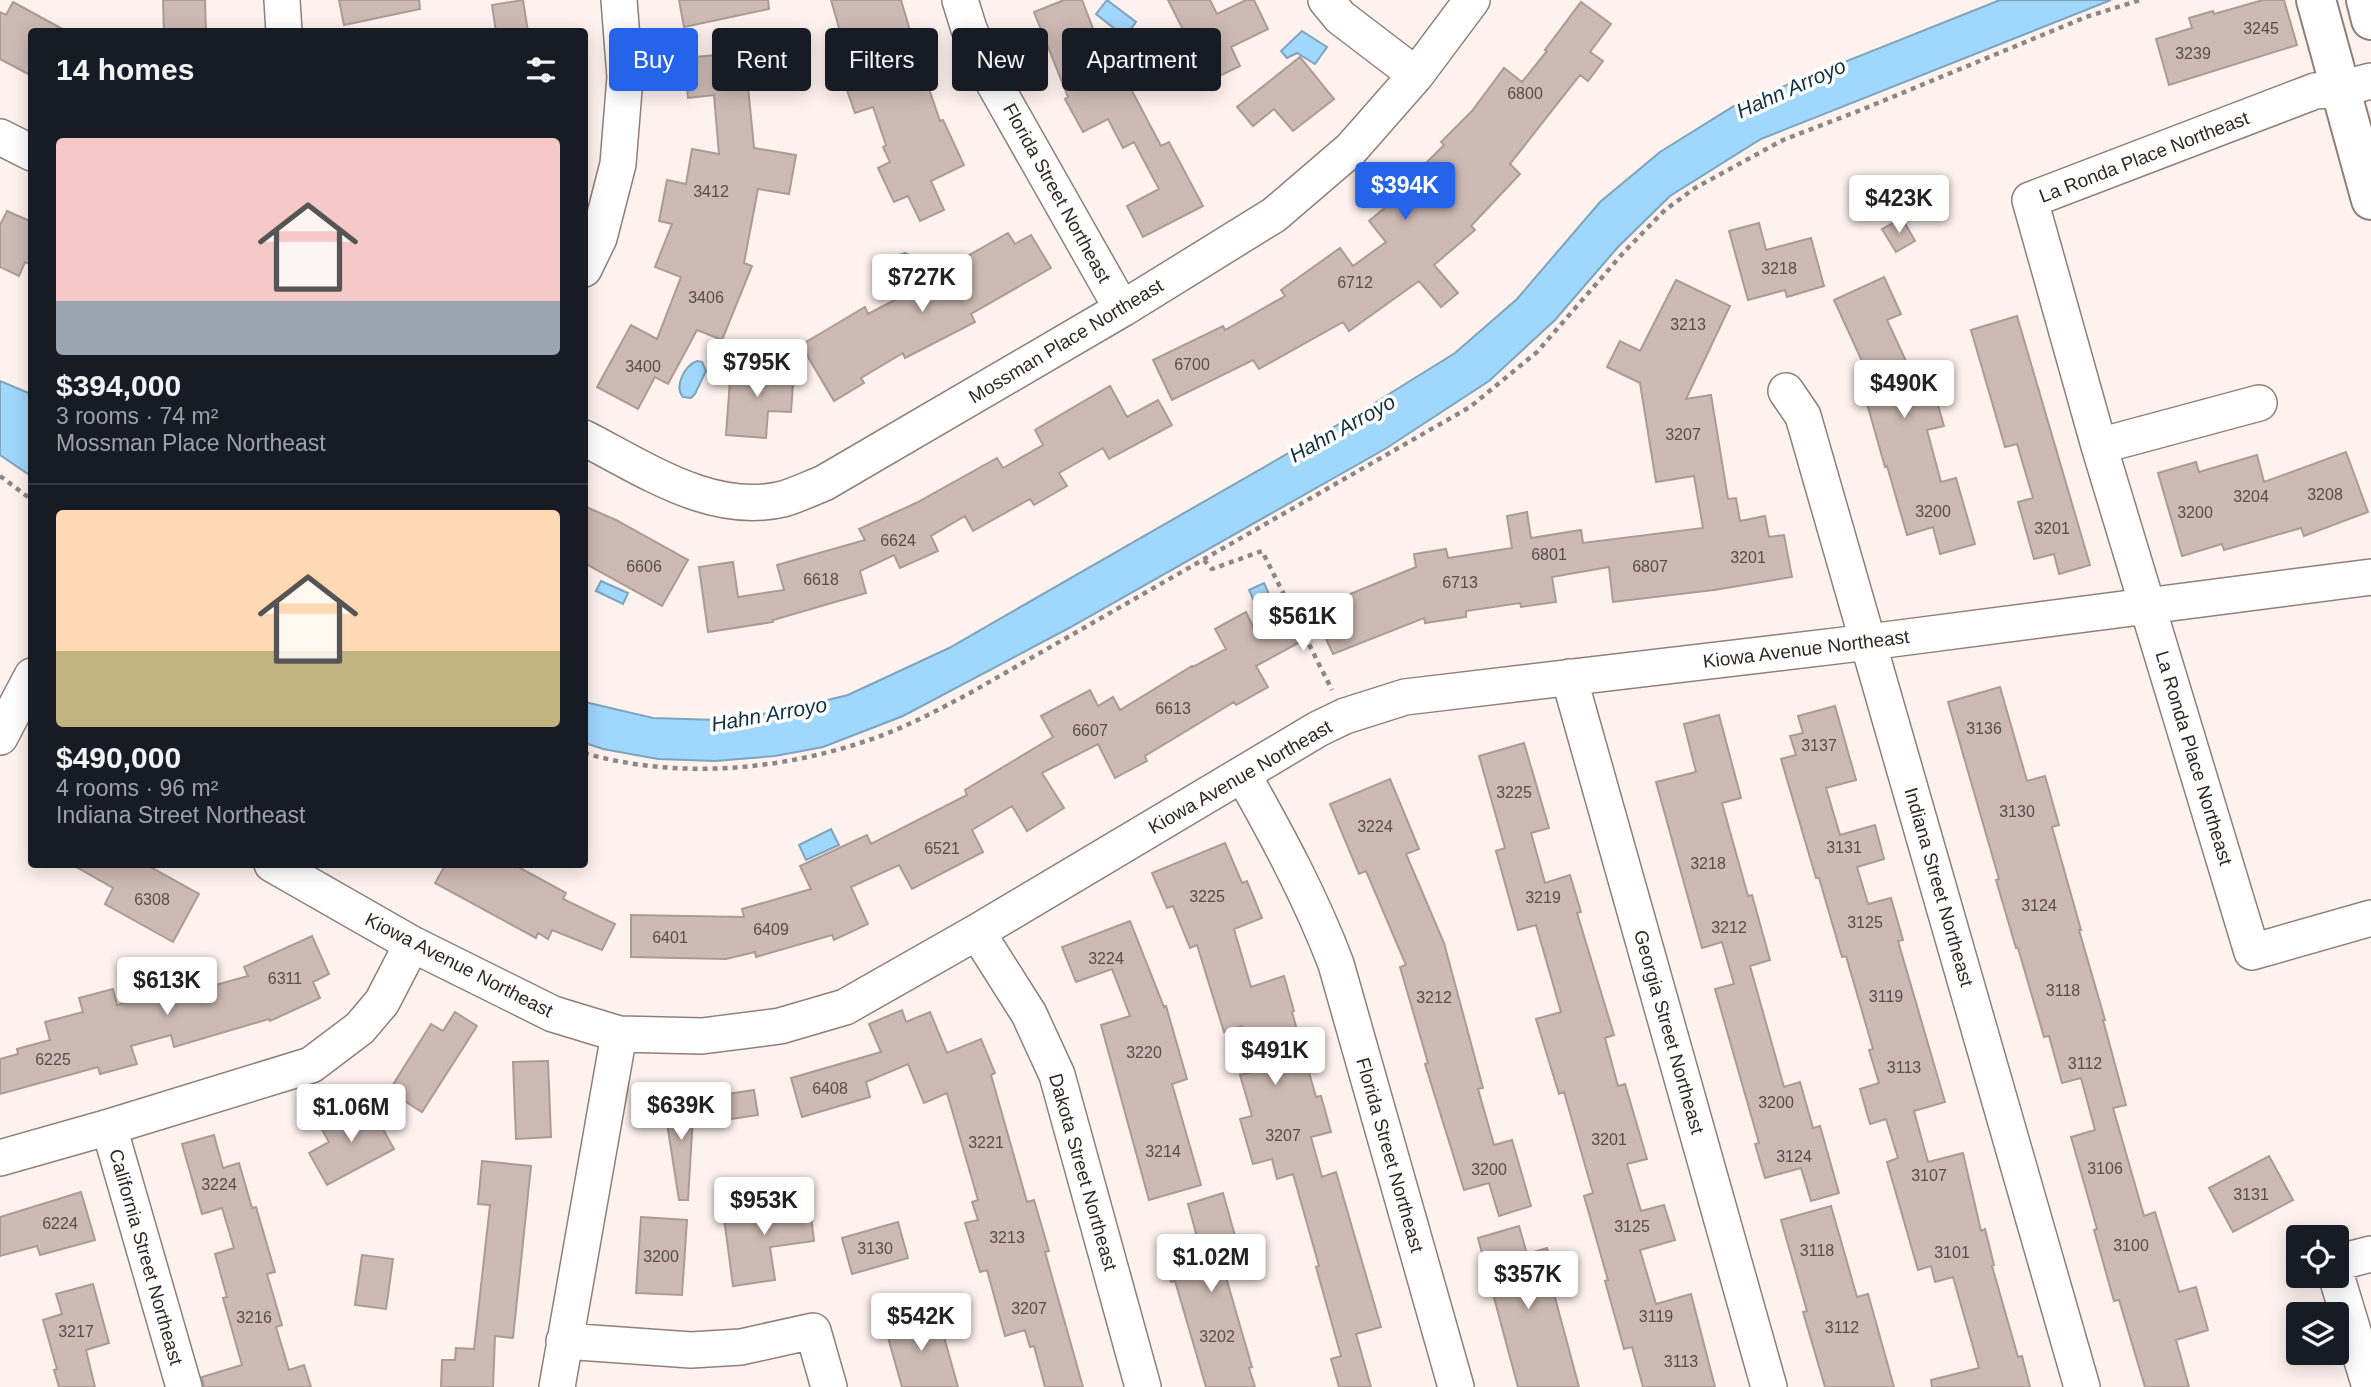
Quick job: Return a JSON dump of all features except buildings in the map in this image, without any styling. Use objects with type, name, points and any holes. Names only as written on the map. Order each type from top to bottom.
[{"type":"main road","points":[[2316,0],[2356,85],[2371,200]]},
{"type":"main road","points":[[2366,0],[2371,20]]},
{"type":"street","points":[[282,0],[284,28]]},
{"type":"street","points":[[588,261],[599,238],[618,164],[625,77],[619,0]]},
{"type":"street","name":"Florida Street Northeast","points":[[960,0],[969,29],[991,78],[1122,309]]},
{"type":"street","points":[[1326,0],[1340,17],[1416,75]]},
{"type":"street","name":"Mossman Place Northeast","points":[[588,440],[688,490],[732,503],[782,499],[824,483],[1122,309],[1274,215],[1351,149],[1416,75],[1472,0]]},
{"type":"street","name":"La Ronda Place Northeast","points":[[2356,85],[2315,91],[2030,200],[2099,446],[2252,952],[2371,918]]},
{"type":"street","points":[[0,137],[28,151]]},
{"type":"street","name":"Indiana Street Northeast","points":[[1786,391],[1803,416],[2082,1387]]},
{"type":"street","points":[[2099,446],[2259,403]]},
{"type":"street","name":"Kiowa Avenue Northeast","points":[[279,868],[412,944],[553,1014],[619,1034],[702,1037],[780,1026],[845,1006],[977,932],[1318,729],[1345,716],[1405,697],[1869,642],[2371,577]]},
{"type":"street","name":"Georgia Street Northeast","points":[[1569,677],[1769,1387]]},
{"type":"street","points":[[11,723],[28,685]]},
{"type":"street","name":"Florida Street Northeast","points":[[1243,775],[1289,857],[1318,917],[1336,964],[1456,1387]]},
{"type":"street","name":"Dakota Street Northeast","points":[[977,932],[1029,1014],[1057,1075],[1143,1387]]},
{"type":"street","points":[[0,1158],[311,1065],[368,1020],[382,1002],[412,944]]},
{"type":"street","points":[[557,1387],[619,1034]]},
{"type":"street","name":"California Street Northeast","points":[[109,1127],[184,1387]]},
{"type":"street","points":[[2349,1260],[2371,1254]]},
{"type":"street","points":[[2340,1288],[2370,1387]]},
{"type":"street","points":[[564,1340],[691,1350],[741,1347],[813,1331],[829,1387]]},
{"type":"path","points":[[588,754],[663,766],[706,769],[786,762],[866,742],[919,719],[970,693],[1470,407],[1537,352],[1624,252],[1665,210],[1695,188],[1783,140],[2086,17],[2140,0]]},
{"type":"path","points":[[0,476],[28,497]]},
{"type":"path","points":[[1204,560],[1212,569],[1262,551],[1345,716]]},
{"type":"water","points":[[1107,0],[1136,22],[1132,28],[1114,28],[1096,14]]},
{"type":"water","name":"Hahn Arroyo","points":[[2000,0],[2111,0],[1761,139],[1670,196],[1618,247],[1555,320],[1489,381],[1385,449],[1069,628],[903,716],[823,747],[775,756],[715,761],[658,759],[588,744],[588,703],[653,718],[718,720],[778,712],[848,695],[949,648],[1360,412],[1455,353],[1517,299],[1600,202],[1660,152],[1734,106]]},
{"type":"water","points":[[1302,31],[1327,47],[1315,64],[1297,53],[1287,58],[1281,51]]},
{"type":"water","points":[[905,253],[925,262],[925,266],[922,270],[889,276],[886,269],[889,258]]},
{"type":"water","points":[[697,361],[702,362],[706,371],[695,394],[691,398],[683,397],[680,393],[682,377],[688,367]]},
{"type":"water","points":[[0,381],[28,393],[28,474],[0,455]]},
{"type":"water","points":[[601,581],[628,593],[623,604],[596,591]]},
{"type":"water","points":[[1264,583],[1277,612],[1262,619],[1249,590]]},
{"type":"water","points":[[831,829],[839,845],[806,860],[799,845]]}]
